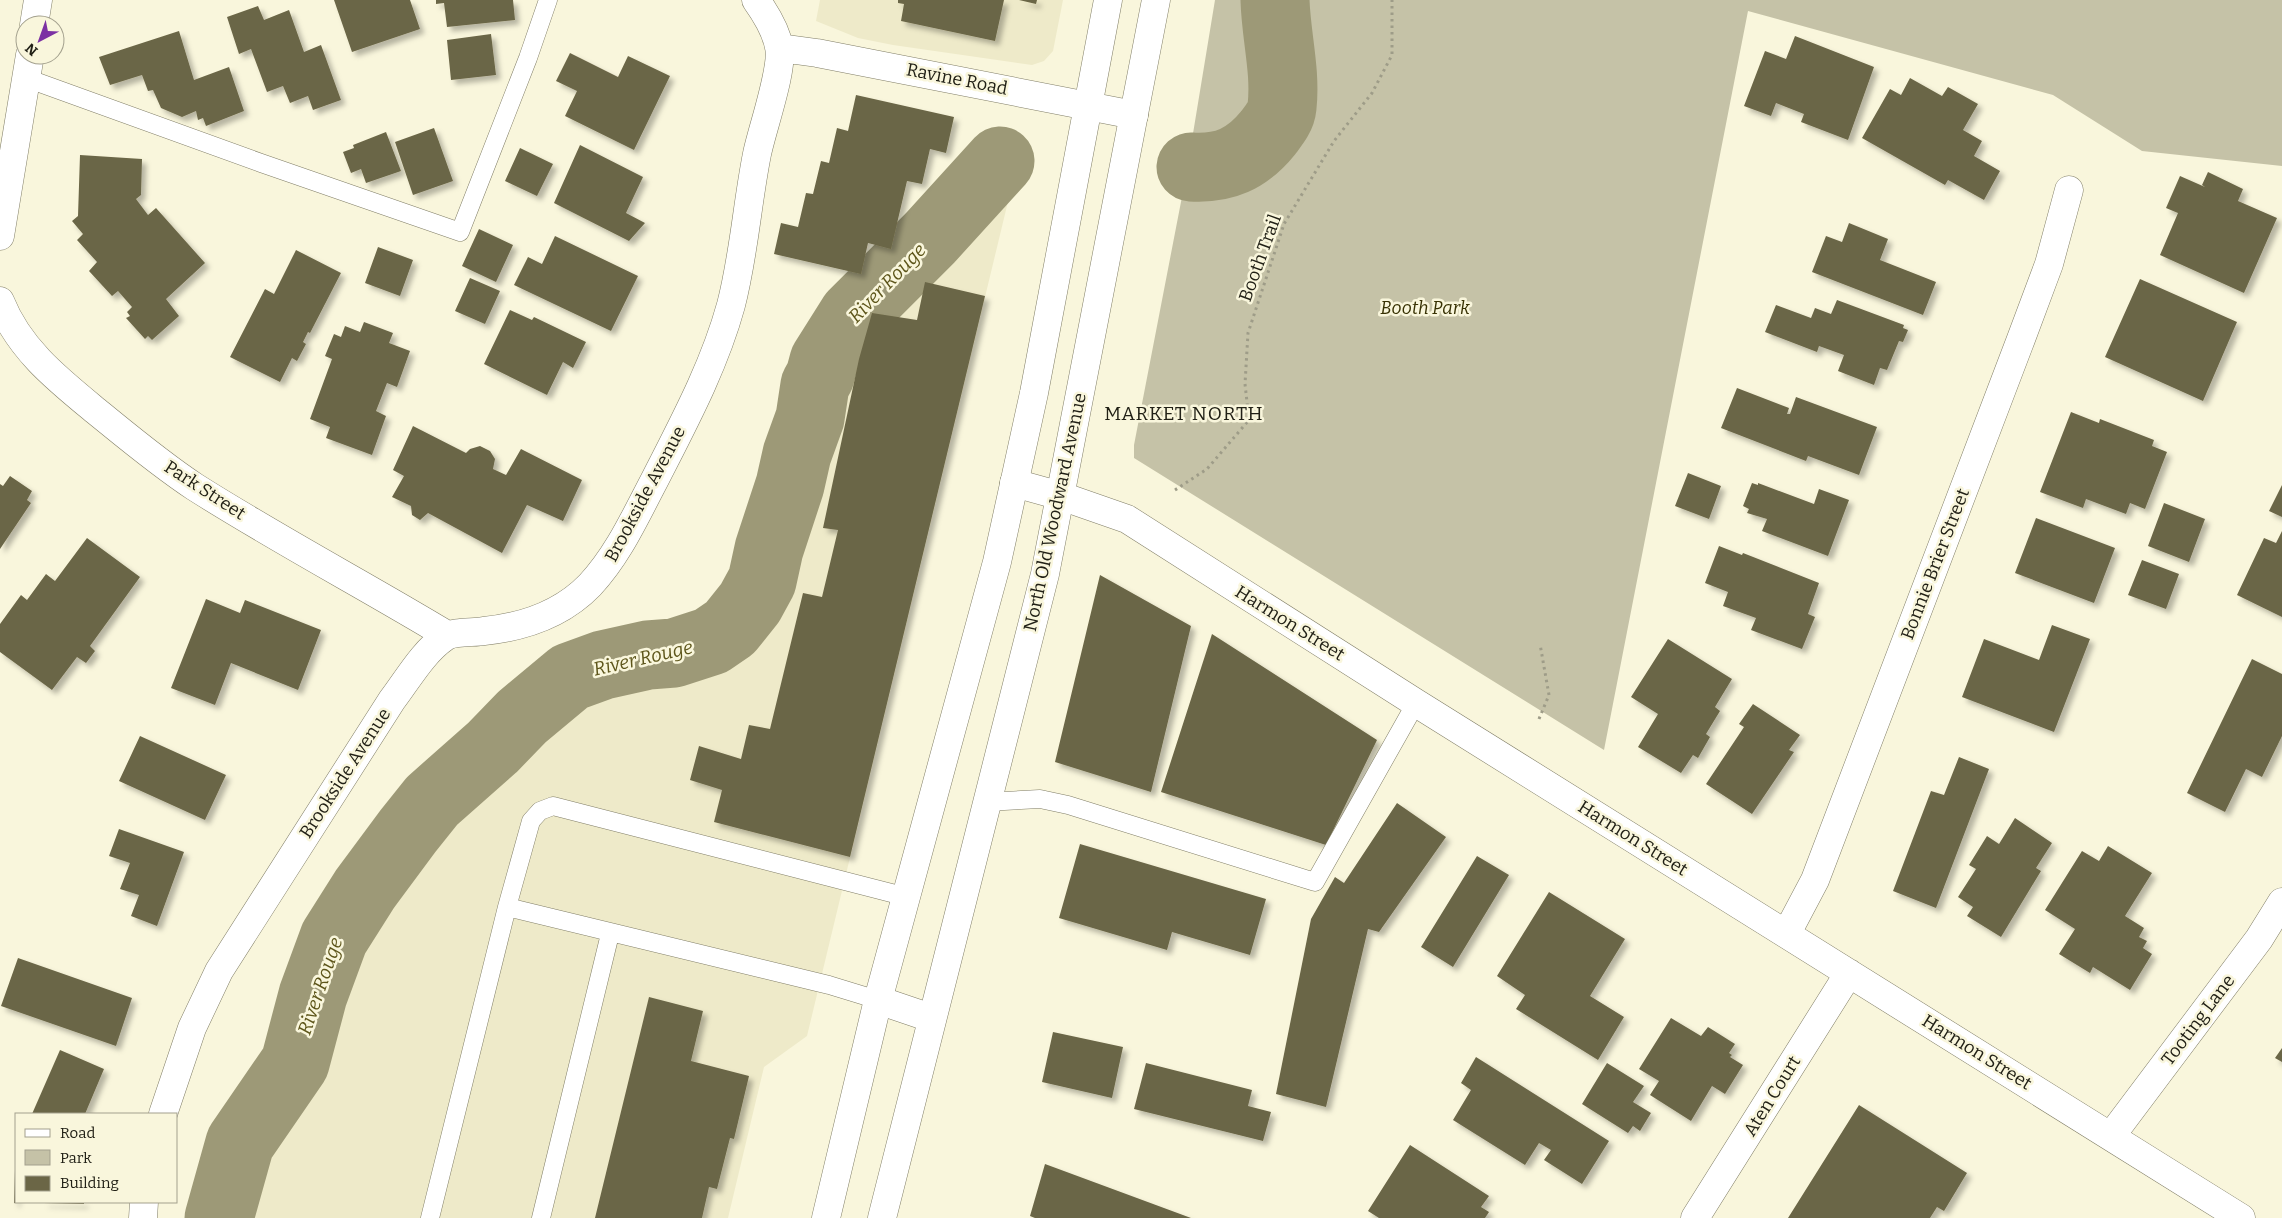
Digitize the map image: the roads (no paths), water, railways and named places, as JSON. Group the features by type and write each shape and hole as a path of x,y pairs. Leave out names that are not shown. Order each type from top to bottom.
{"street":[{"path":"36,15 38,0"},
{"path":"756,0 766,15 780,48"},
{"path":"826,1218 878,1000 997,562 1034,393 1108,0"},
{"name":"North Old Woodward Avenue","path":"882,1218 931,1018 1045,574 1156,0"},
{"name":"Ravine Road","path":"780,48 817,53 1134,115"},
{"name":"Brookside Avenue","path":"163,1113 192,1028 219,971 392,700 421,661 447,635 489,631 521,624 545,617 560,609 589,586 624,540 698,395 724,328 737,272 757,154 776,79 780,48"},
{"path":"0,236 28,66"},
{"name":"Bonnie Brier Street","path":"1786,933 1815,880 2018,349 2049,264 2070,190"},
{"name":"Park Street","path":"0,301 10,325 33,356 57,379 138,445 194,486 447,635"},
{"name":"Harmon Street","path":"1014,483 1061,496 1127,519 1416,703 2241,1218"},
{"name":"Tooting Lane","path":"2111,1136 2259,939 2282,902"},
{"name":"Aten Court","path":"1694,1218 1849,973"},
{"path":"878,1000 931,1018"},
{"path":"142,1218 144,1203"}],"lane":[{"path":"28,66 261,163 460,232 528,58 548,0"},
{"path":"986,802 1040,799 1068,805 1315,882 1416,703"},
{"path":"430,1218 507,907 531,821 540,811 552,806 907,897"},
{"path":"507,907 610,934 829,985 878,1000"},
{"path":"541,1218 610,934"}],"waterway":[{"name":"River Rouge","path":"1191,167 1224,164 1243,156 1260,142 1279,118 1282,107 1283,80 1275,0"},
{"name":"River Rouge","path":"219,1218 240,1143 295,1063 313,995 334,938 365,889 432,801 493,747 522,717 570,677 603,665 648,655 674,653 711,641 730,628 750,603 762,581 769,549 790,485 797,454 810,418 815,385 820,376 824,361 853,315 930,238 1000,161"}],"district":[{"name":"MARKET NORTH","path":"1184,413"}],"park label":[{"name":"Booth Park","path":"1425,308"}]}
